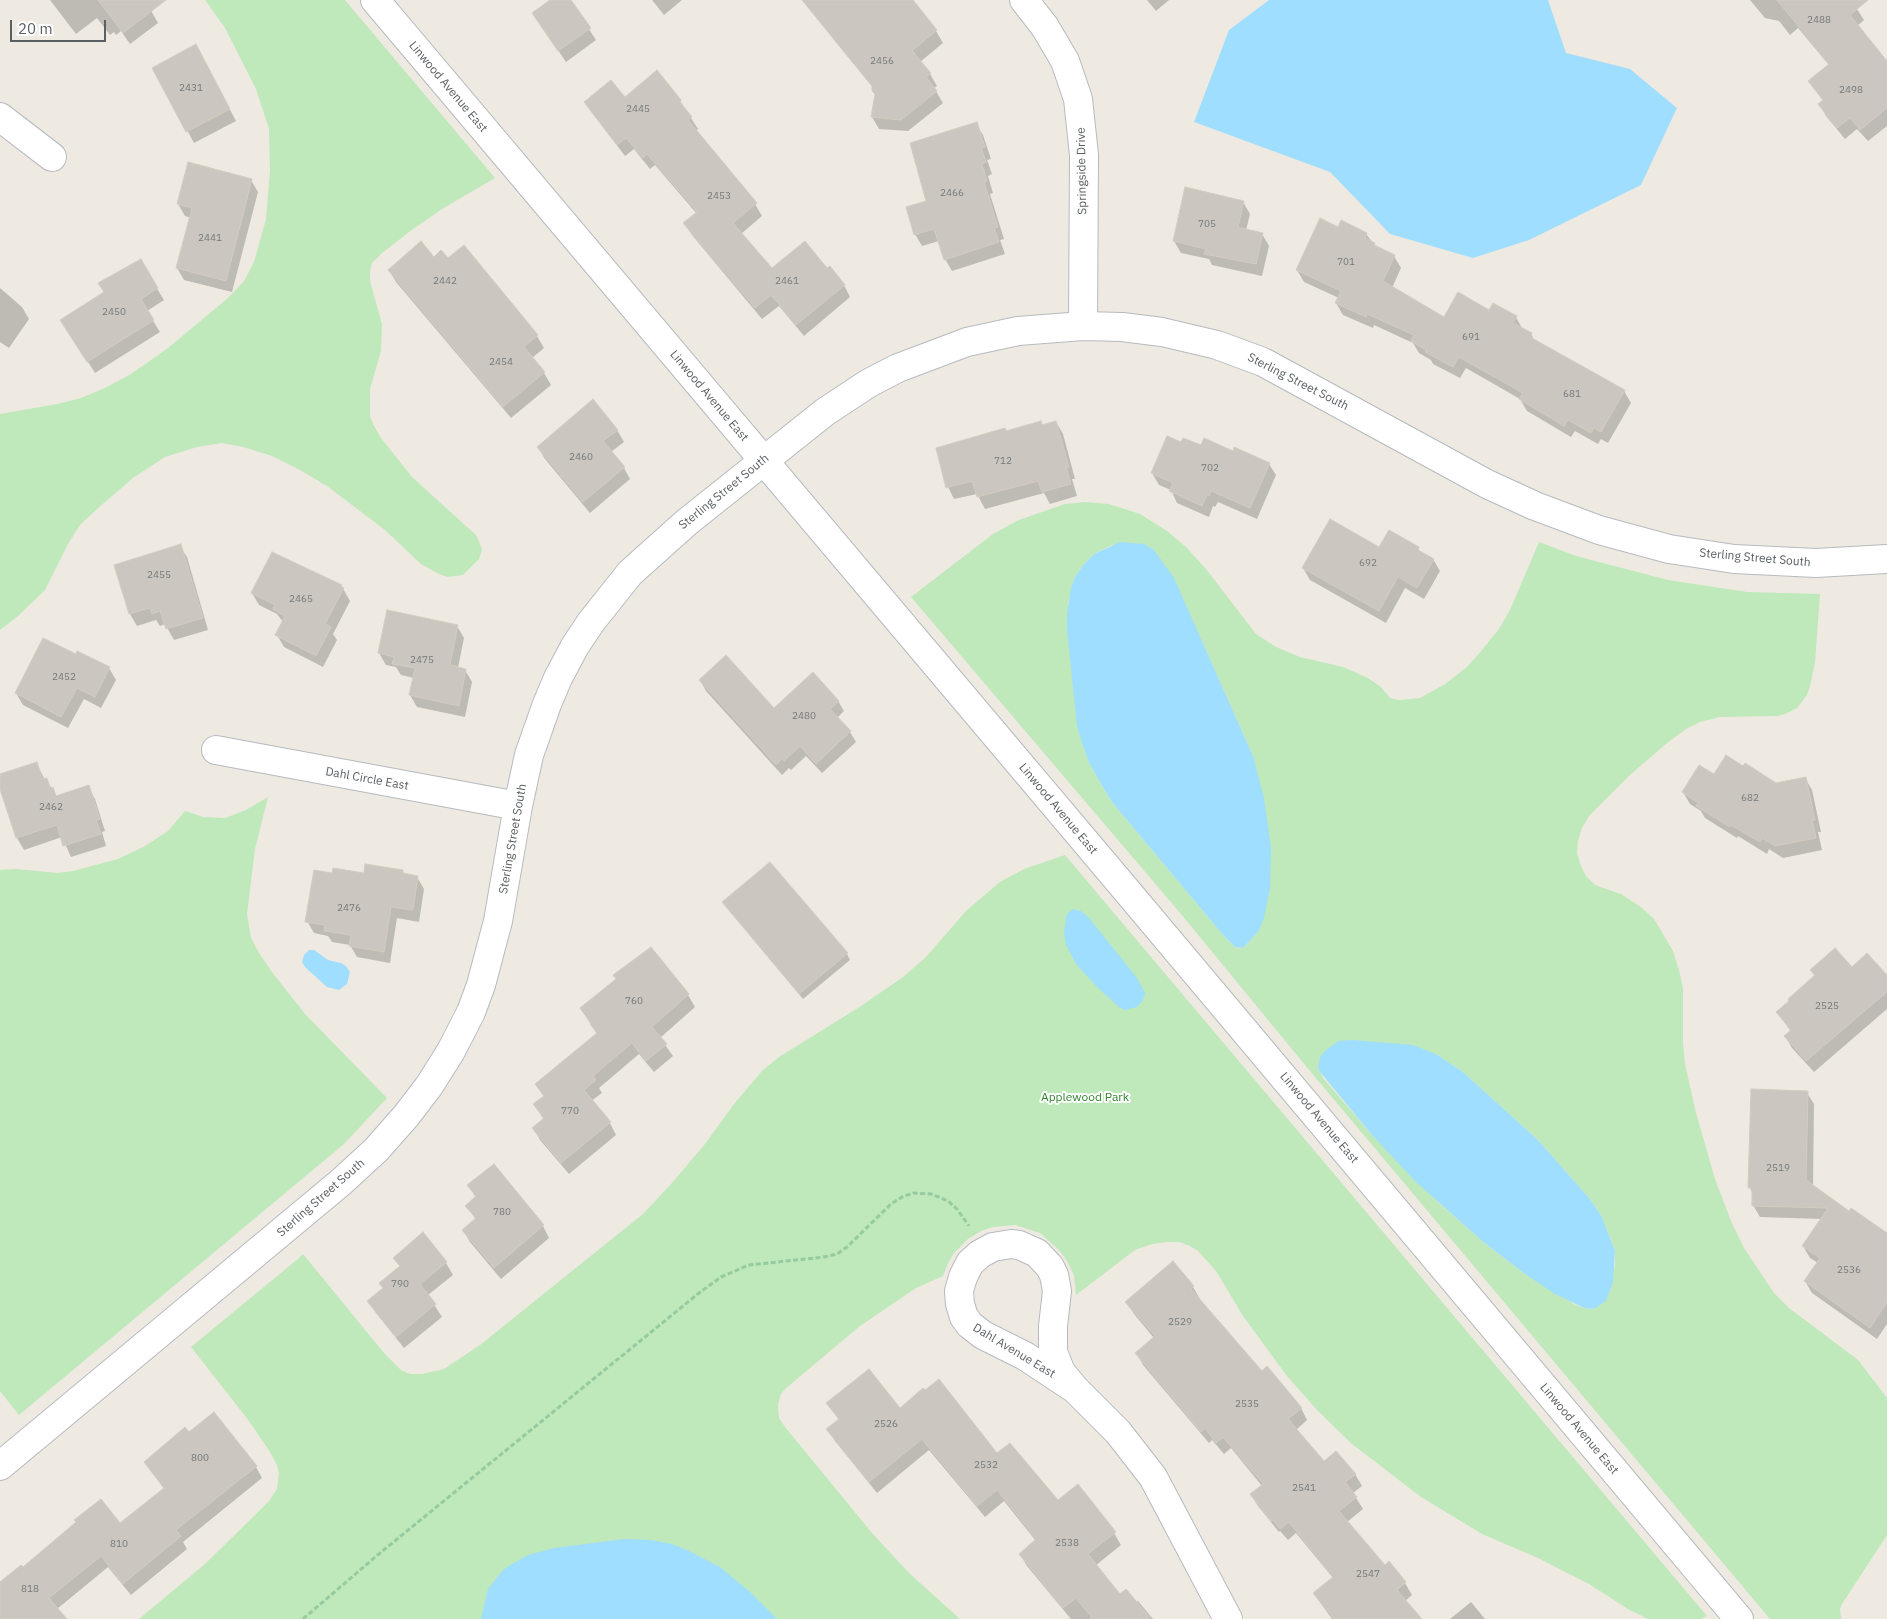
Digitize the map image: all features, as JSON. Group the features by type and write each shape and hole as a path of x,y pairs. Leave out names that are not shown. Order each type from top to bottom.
{"street":[{"name":"Linwood Avenue East","path":"375,0 1739,1619"},
{"name":"Springside Drive","path":"1024,0 1045,27 1065,61 1078,99 1084,155 1084,326"},
{"path":"0,117 52,157"},
{"name":"Sterling Street South","path":"0,1466 340,1183 376,1150 417,1102 451,1051 471,1012 481,985 498,921 529,755 547,704 575,646 591,622 624,581 650,554 763,460 836,404 874,380 914,361 986,337 1024,331 1084,326 1122,327 1162,332 1217,345 1250,357 1294,378 1487,484 1554,514 1624,538 1691,553 1734,559 1816,563 1887,559"},
{"name":"Dahl Circle East","path":"216,750 518,806"},
{"name":"Dahl Avenue East","path":"1075,1389 1025,1356 983,1335 964,1317 959,1291 962,1277 970,1263 984,1251 1002,1245 1019,1245 1037,1253 1050,1267 1054,1275 1057,1291 1053,1326 1053,1352 1061,1372 1075,1389 1118,1432 1153,1478 1228,1619"}],"path":[{"path":"304,1619 380,1553 699,1293 731,1271 749,1265 824,1258 837,1254 847,1247 891,1204 913,1193 931,1194 948,1201 957,1209 984,1251"}],"green space":[{"path":"205,0 345,0 495,178 442,209 409,232 372,263 370,271 370,281 382,324 381,351 370,389 370,416 373,424 381,438 412,477 477,536 482,550 479,559 463,575 448,577 439,574 421,564 385,530 327,486 300,470 272,456 243,447 222,443 197,447 165,457 133,478 97,509 80,525 68,544 45,590 0,630 0,414 81,398 131,374 168,348 228,298 244,281 254,262 266,219 270,171 269,129 256,89 225,28"},
{"path":"1084,502 1109,504 1140,514 1167,531 1186,547 1206,569 1256,634 1276,647 1300,657 1343,667 1368,678 1381,687 1390,698 1399,700 1420,698 1445,684 1467,667 1499,629 1510,610 1539,542 1576,556 1668,580 1747,592 1820,594 1815,663 1807,695 1797,708 1777,716 1720,717 1700,722 1686,729 1630,775 1589,816 1582,828 1577,853 1586,876 1595,885 1621,894 1641,907 1654,919 1673,951 1683,988 1685,1064 1696,1113 1715,1179 1731,1221 1744,1248 1774,1293 1789,1308 1858,1360 1887,1398 1887,1535 1842,1604 1840,1609 1841,1619 1770,1619 1305,1065 1181,914 911,597 993,534 1019,520 1065,504","holes":["1112,545 1200,637 1253,756 1258,932 1243,948 1235,947 1223,935 1111,801 1089,763 1083,746 1068,603 1075,577 1084,564 1094,554","1436,1054 1463,1072 1538,1140 1590,1199 1602,1217 1615,1251 1615,1266 1594,1309 1583,1308 1574,1304 1525,1274 1482,1241 1438,1202 1372,1135 1323,1078 1318,1067 1320,1057"]},
{"path":"268,797 255,849 247,914 251,938 272,972 305,1014 387,1098 344,1144 19,1415 0,1391 0,870 16,869 58,873 118,859 145,846 168,831 185,811 203,817 225,818 246,810"},
{"name":"Applewood Park","path":"1065,855 1707,1616 1701,1619 1648,1619 1628,1609 1589,1584 1538,1558 1482,1534 1421,1497 1352,1444 1317,1410 1287,1376 1243,1316 1216,1271 1198,1251 1190,1246 1179,1242 1167,1242 1152,1244 1135,1250 1076,1295 1074,1275 1066,1259 1058,1249 1040,1233 1015,1225 993,1227 981,1231 968,1239 954,1253 943,1276 916,1288 860,1326 785,1389 781,1394 778,1405 779,1418 785,1427 872,1533 909,1573 960,1619 139,1619 205,1564 269,1501 277,1489 279,1473 270,1452 249,1421 191,1347 303,1254 384,1353 401,1370 410,1374 422,1374 444,1369 480,1345 643,1214 705,1144 734,1104 762,1071 779,1057 861,1006 903,977 926,957 966,911 1000,882 1024,869"}],"water":[{"path":"1269,0 1548,0 1566,53 1630,69 1677,108 1641,185 1529,240 1473,258 1390,234 1330,172 1194,122 1229,30"},
{"path":"1120,542 1144,544 1154,550 1174,578 1253,756 1264,798 1271,847 1270,888 1264,918 1258,932 1243,948 1235,947 1223,935 1111,801 1089,763 1083,746 1077,726 1067,630 1067,613 1071,588 1075,577 1094,554"},
{"path":"1073,909 1081,911 1090,919 1137,978 1145,993 1143,1000 1137,1007 1125,1010 1119,1007 1076,964 1066,945 1064,932 1067,914"},
{"path":"309,950 314,950 328,960 346,966 350,972 347,984 339,990 327,987 302,962 304,955"},
{"path":"1352,1040 1413,1045 1436,1054 1463,1072 1538,1140 1590,1199 1602,1217 1615,1251 1613,1282 1606,1301 1594,1309 1584,1308 1555,1294 1482,1241 1416,1182 1372,1135 1320,1072 1318,1067 1320,1057 1326,1050 1339,1041"},
{"path":"625,1539 651,1540 672,1544 720,1567 750,1592 777,1619 481,1619 488,1589 503,1570 528,1555 554,1548"}],"building":[{"path":"98,0 166,0 123,33"},
{"path":"550,0 571,0 591,28 558,51 532,13"},
{"path":"802,0 913,0 937,30 912,51 931,73 926,77 937,91 901,120 871,117 875,94 872,91 872,86"},
{"path":"1777,0 1868,0 1850,15 1887,61 1887,108 1860,130 1850,118 1837,128 1818,104 1823,100 1808,81 1829,64"},
{"path":"196,44 230,109 186,132 152,68"},
{"path":"657,70 692,117 688,120 757,203 733,223 772,268 805,241 827,268 830,266 845,285 796,325 771,295 755,308 683,223 697,212 647,154 643,158 626,138 617,145 584,102 611,80 625,97"},
{"path":"977,122 985,147 981,148 986,162 982,164 987,181 984,182 998,227 994,228 999,242 944,260 934,229 914,235 906,207 926,201 910,143"},
{"path":"188,162 252,179 226,281 176,268 192,208 177,204"},
{"path":"1185,187 1244,201 1238,227 1263,233 1256,264 1204,254 1206,249 1173,241"},
{"path":"1320,218 1338,227 1341,220 1367,233 1365,238 1375,243 1374,245 1395,255 1383,281 1444,317 1458,292 1489,310 1493,303 1517,316 1513,323 1532,333 1530,337 1625,390 1601,432 1594,428 1591,433 1568,420 1564,426 1519,399 1523,393 1459,357 1453,367 1425,352 1426,350 1411,341 1414,335 1367,314 1366,317 1335,303 1341,291 1296,270"},
{"path":"421,241 434,257 441,250 448,258 464,245 538,335 524,347 545,372 503,407 388,270"},
{"path":"141,259 158,288 141,299 154,320 87,362 60,320 104,292 98,283"},
{"path":"593,399 618,430 603,441 625,467 583,502 537,447"},
{"path":"1041,421 1042,425 1056,421 1069,467 1066,467 1071,484 1042,492 1038,481 977,497 972,481 946,488 936,448 1005,428 1006,431"},
{"path":"1167,436 1181,442 1183,438 1201,445 1204,438 1233,451 1234,447 1270,463 1250,508 1211,491 1202,506 1169,491 1173,483 1151,473"},
{"path":"1330,519 1379,547 1389,530 1419,547 1418,550 1434,559 1417,588 1398,577 1379,611 1302,568"},
{"path":"181,544 203,618 166,629 160,611 152,614 150,608 129,614 114,565"},
{"path":"272,552 342,585 341,587 344,588 325,624 331,627 316,656 275,635 285,616 273,609 275,605 251,593"},
{"path":"387,610 458,625 450,665 466,669 459,706 409,695 415,668 392,664 394,657 378,653"},
{"path":"43,638 76,654 77,651 110,667 95,697 77,688 61,717 15,693"},
{"path":"726,655 774,708 813,672 839,701 830,709 851,731 816,764 800,746 784,761 783,758 776,765 699,680"},
{"path":"1726,755 1743,766 1745,763 1776,783 1806,777 1815,820 1812,820 1816,838 1775,846 1762,838 1760,842 1731,825 1730,827 1696,806 1698,803 1682,792 1699,765 1714,774"},
{"path":"37,762 42,779 47,778 50,788 53,787 56,796 89,785 100,819 96,820 101,834 63,846 57,825 16,838 0,789 0,774"},
{"path":"770,862 848,953 799,994 722,902"},
{"path":"365,864 403,870 403,873 418,876 413,910 391,907 384,952 349,946 351,935 324,931 325,925 305,922 314,870 332,873 333,868 364,873"},
{"path":"651,947 689,994 652,1027 667,1044 646,1061 632,1043 593,1076 596,1080 584,1090 611,1122 561,1163 532,1128 544,1118 533,1104 544,1096 535,1084 597,1033 580,1008 616,979 613,975"},
{"path":"1835,948 1852,967 1867,953 1887,975 1887,992 1806,1061 1784,1036 1791,1030 1776,1012 1815,975 1810,970"},
{"path":"1751,1089 1808,1091 1806,1180 1849,1211 1851,1208 1887,1233 1887,1302 1870,1328 1804,1281 1820,1258 1802,1246 1828,1208 1752,1206 1752,1188 1748,1188"},
{"path":"494,1164 544,1225 494,1268 462,1230 476,1218 465,1206 476,1196 467,1185"},
{"path":"423,1232 447,1262 420,1284 436,1304 396,1337 367,1301 383,1288 379,1283 400,1266 393,1258"},
{"path":"1173,1261 1194,1286 1191,1289 1262,1371 1267,1366 1302,1408 1288,1419 1324,1461 1336,1451 1356,1474 1345,1482 1357,1497 1339,1511 1385,1565 1389,1561 1406,1582 1397,1590 1422,1619 1334,1619 1313,1593 1333,1577 1289,1522 1280,1529 1273,1520 1271,1521 1250,1494 1263,1484 1223,1437 1216,1443 1205,1428 1201,1432 1135,1353 1155,1336 1125,1302"},
{"path":"869,1369 900,1408 923,1388 925,1390 939,1379 997,1453 1010,1443 1058,1500 1078,1484 1116,1532 1088,1554 1120,1594 1126,1589 1151,1619 1090,1619 1092,1618 1076,1598 1063,1608 1019,1554 1036,1539 997,1490 977,1506 922,1439 869,1482 826,1429 839,1419 826,1403"},
{"path":"214,1412 257,1466 176,1530 181,1536 123,1584 101,1556 49,1598 67,1619 0,1619 0,1582 21,1565 23,1567 76,1522 74,1520 101,1499 120,1523 164,1488 144,1462 185,1427 189,1432"}]}
